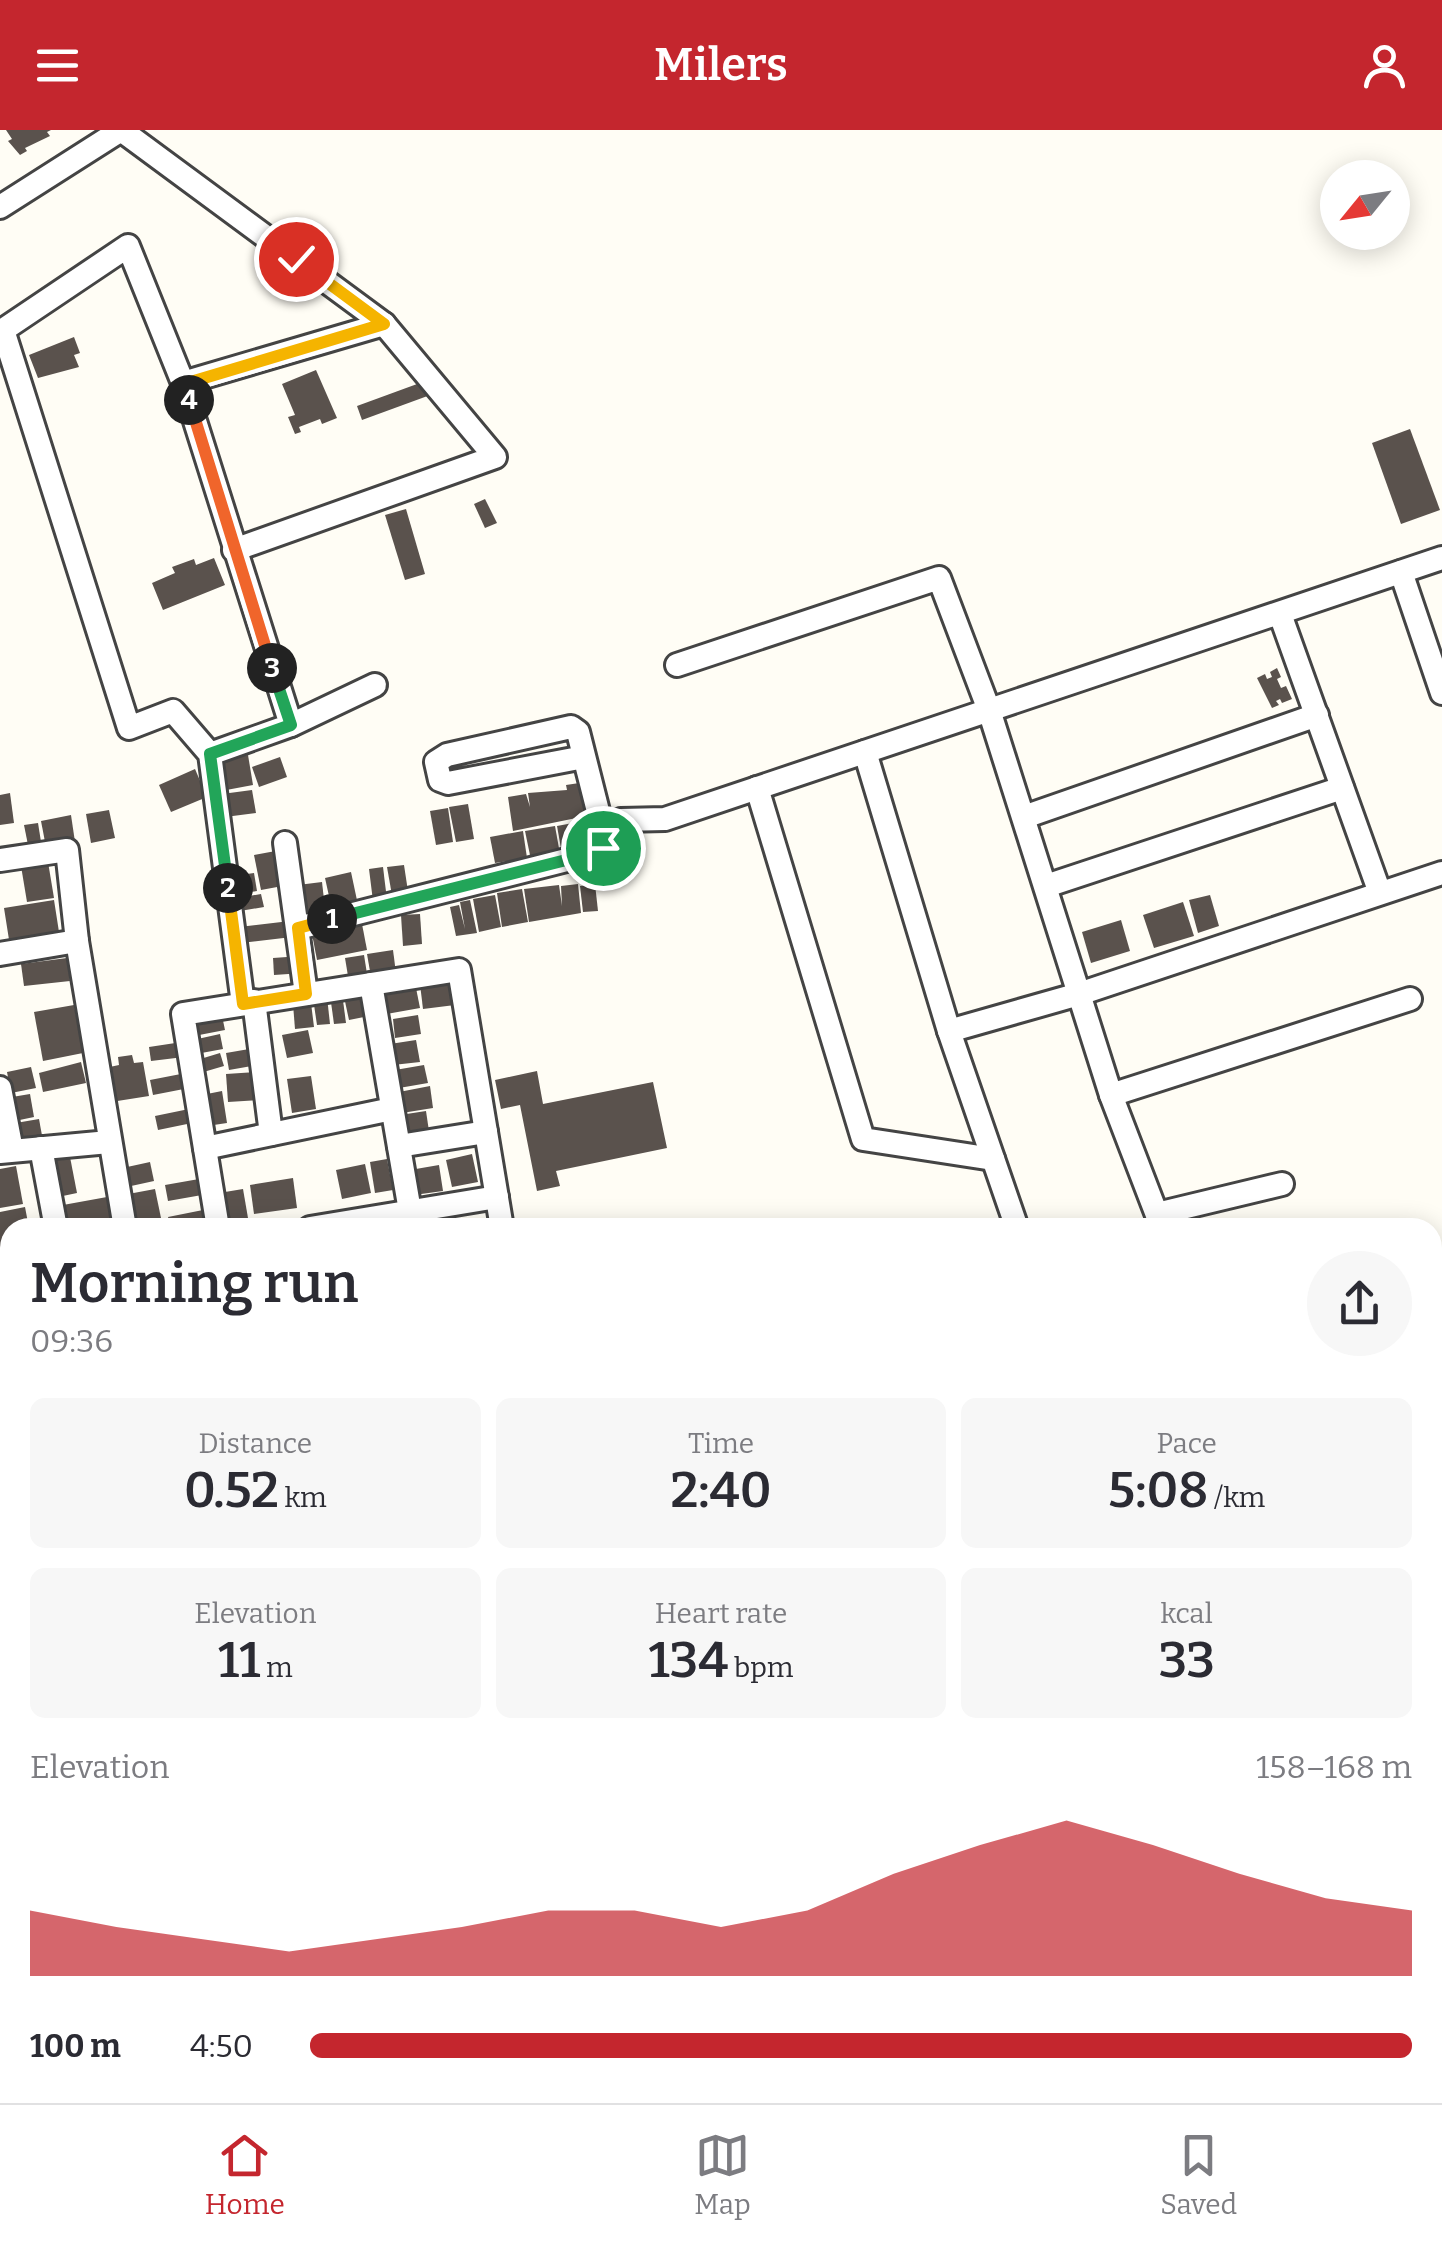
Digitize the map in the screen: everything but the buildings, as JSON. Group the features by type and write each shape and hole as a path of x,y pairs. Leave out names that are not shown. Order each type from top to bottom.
{"street":[{"path":"0,208 121,130 384,324 494,457 234,550"},
{"path":"271,1134 210,754 173,711 128,728 2,330 128,246 184,384 291,725"},
{"path":"184,384 384,324"},
{"path":"622,820 665,819 1442,558"},
{"path":"1401,572 1442,693"},
{"path":"677,666 939,578 989,710 1111,1095 1159,1218"},
{"path":"1280,614 1380,893"},
{"path":"210,754 291,725 375,685"},
{"path":"1024,817 1317,715"},
{"path":"298,928 598,852 605,839 578,732 564,726 446,754 436,762 436,773 448,783 584,757"},
{"path":"864,752 949,1031 1014,1218"},
{"path":"758,788 864,1139 993,1159"},
{"path":"1046,886 1342,788"},
{"path":"285,844 306,994"},
{"path":"0,860 67,850 77,941 123,1218"},
{"path":"949,1031 1079,994 1442,873"},
{"path":"0,954 77,941"},
{"path":"216,1218 183,1014 460,970 500,1218"},
{"path":"371,984 398,1146 400,1217 497,1197"},
{"path":"1111,1095 1410,999"},
{"path":"0,1088 6,1151 109,1142"},
{"path":"205,1148 392,1110"},
{"path":"398,1146 486,1132"},
{"path":"41,1148 54,1218"},
{"path":"1167,1218 1282,1184"}],"route":[{"path":"296,259 384,324 184,384 291,725 210,754 243,1004 306,994 298,928 603,848"}]}
